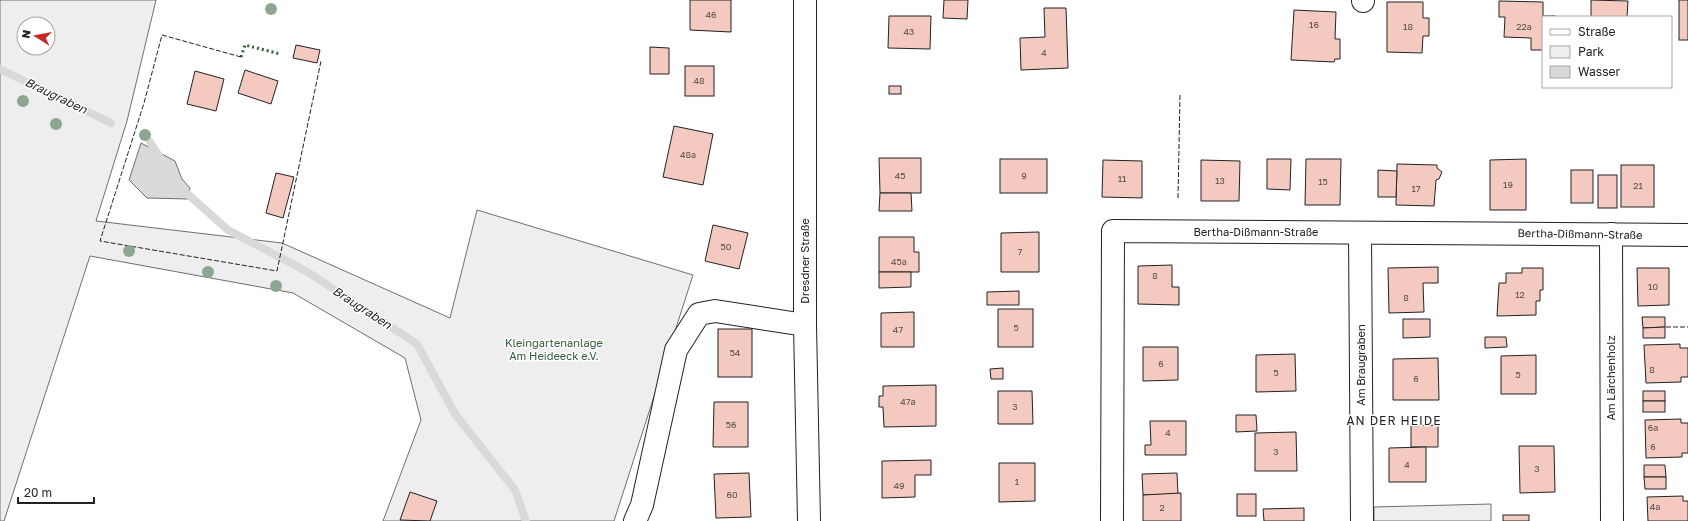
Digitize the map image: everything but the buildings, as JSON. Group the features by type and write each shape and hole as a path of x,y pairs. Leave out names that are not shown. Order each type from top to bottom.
{"street":[{"name":"Dresdner Straße","path":"806,0 805,325 809,521"},
{"name":"Bertha-Dißmann-Straße","path":"1112,521 1113,232 1688,235"},
{"name":"Am Braugraben","path":"1360,233 1362,521"},
{"name":"Am Lärchenholz","path":"1611,234 1612,521"},
{"path":"635,521 642,505 676,350 699,314 715,311 805,325"}],"green space":[{"name":"Kleingartenanlage Am Heideeck e.V.","path":"0,0 156,0 127,121 96,221 282,243 450,318 477,210 693,275 614,521 383,521 421,420 405,358 293,293 90,256 4,521 0,521"},
{"path":"1491,504 1491,521 1374,521 1374,507"}],"water":[{"path":"141,143 175,161 182,179 190,188 188,199 147,198 129,180"}],"waterway":[{"name":"Braugraben","path":"0,69 111,123"},
{"name":"Braugraben","path":"150,142 162,161"},
{"name":"Braugraben","path":"181,188 228,230 306,271 417,344 455,414 515,490 526,521"}],"hedge":[{"path":"241,57 245,45 280,54"}],"fence":[{"path":"241,57 162,35 144,103 100,241 277,271 321,61"},
{"path":"1178,198 1180,95"},
{"path":"1666,327 1688,327"}],"district":[{"name":"AN DER HEIDE","path":"1394,421"}]}
